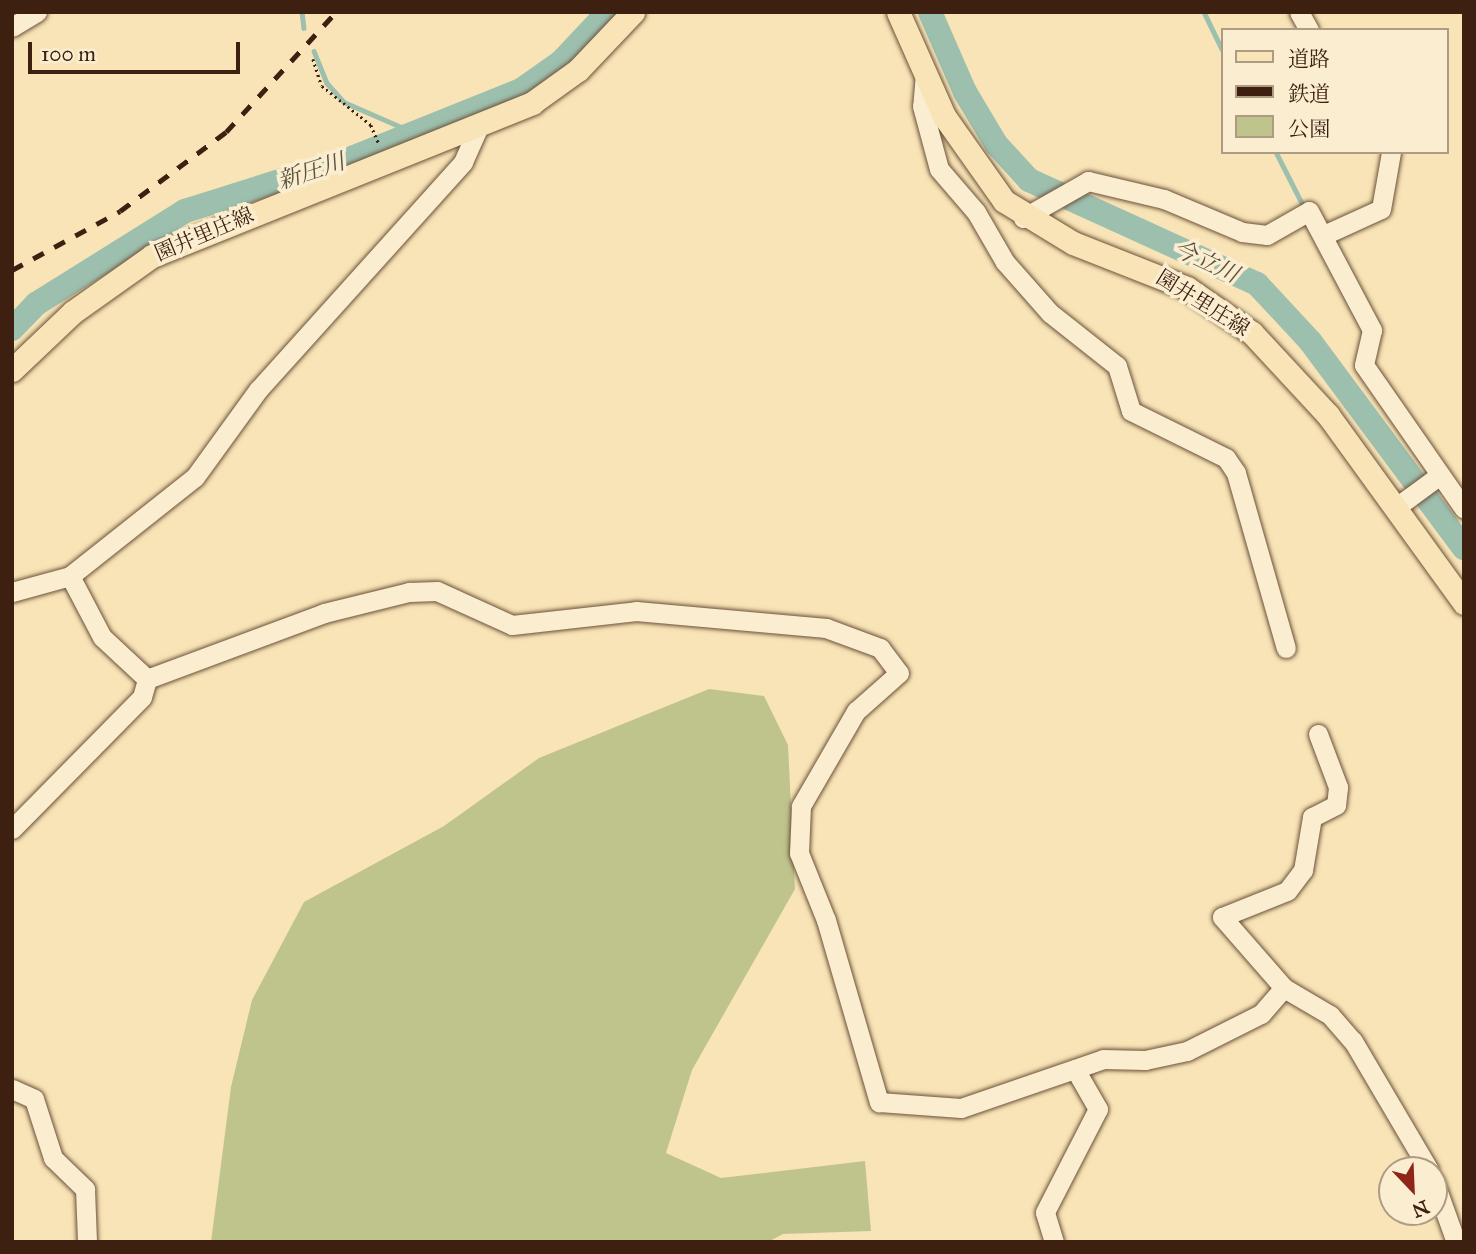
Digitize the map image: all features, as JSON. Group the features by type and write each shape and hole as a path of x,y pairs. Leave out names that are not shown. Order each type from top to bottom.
{"main road":[{"name":"園井里庄線","path":"12,370 91,297 152,256 478,128 532,103 578,70 633,12"},
{"name":"園井里庄線","path":"898,12 960,145 1033,213 1187,288 1252,333 1290,368 1401,504 1464,603"}],"street":[{"path":"12,27 37,12"},
{"path":"1299,12 1307,28"},
{"path":"925,74 922,106 939,169 976,212 1005,262 1050,313 1116,366 1131,411 1226,458 1236,473 1286,648"},
{"path":"12,592 70,576 195,477 258,390 463,162 478,128"},
{"path":"1326,234 1381,209 1391,154"},
{"path":"1033,213 1073,187 1109,181 1242,232 1267,235 1309,211 1326,234 1372,330 1364,365 1437,478 1464,509"},
{"path":"1401,504 1437,478"},
{"path":"70,576 102,637 147,679"},
{"path":"147,679 324,613 409,592 438,592 513,625 636,611 826,628 858,637 880,648 899,673 856,711 825,759 801,806 799,853 826,920 879,1102 961,1108 1075,1069 1124,1056 1145,1060 1207,1043 1261,1014 1284,988"},
{"path":"12,829 142,697 147,679"},
{"path":"1318,734 1338,788 1336,805 1312,817 1303,870 1287,891 1222,916 1284,988 1330,1015 1353,1041 1421,1156"},
{"path":"1054,1242 1045,1212 1098,1109 1075,1069"},
{"path":"12,1089 34,1099 47,1148 85,1189 87,1242"},
{"path":"1448,1220 1456,1242"}],"path":[{"path":"313,59 322,86 371,125 377,141"}],"green space":[{"path":"709,689 764,696 788,745 795,889 692,1070 666,1153 721,1178 865,1161 871,1231 783,1234 768,1242 211,1242 231,1087 252,1000 304,902 444,826 539,758"}],"waterway":[{"path":"302,12 304,28"},
{"name":"新圧川","path":"12,329 36,304 185,211 352,158 521,90 561,62 608,12"},
{"name":"今立川","path":"930,12 965,92 996,144 1029,180 1257,284 1310,341 1464,548"},
{"path":"1204,12 1220,45"},
{"path":"314,51 327,83 344,102 417,134"},
{"path":"1277,154 1304,207"}],"railway":[{"path":"12,270 120,211 226,132 336,12"}]}
